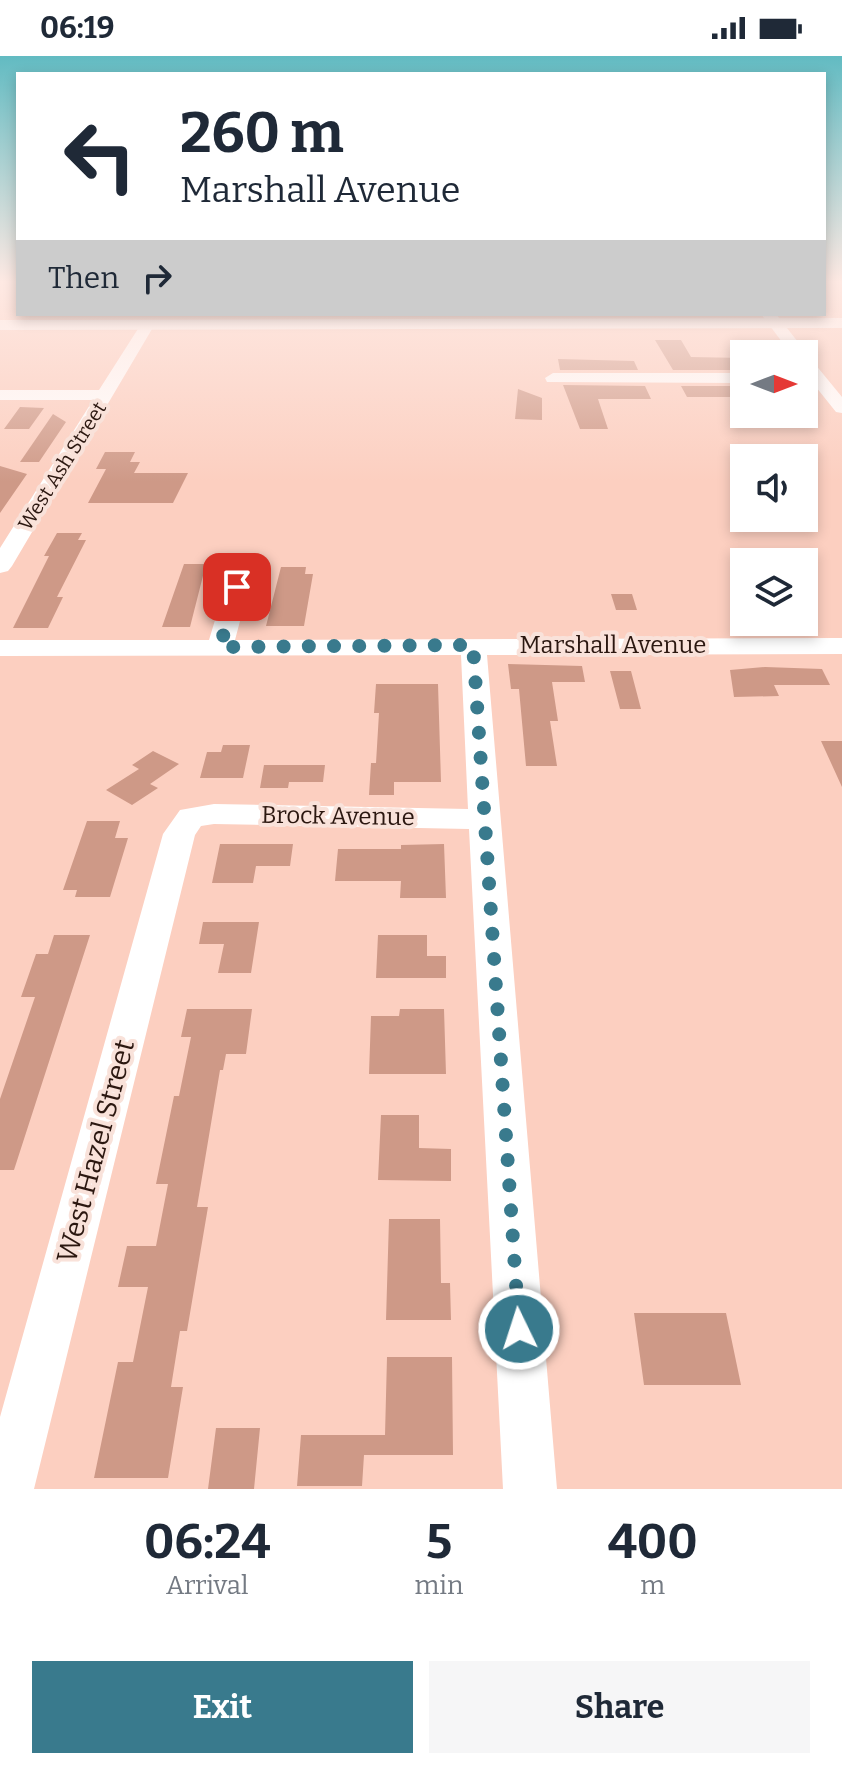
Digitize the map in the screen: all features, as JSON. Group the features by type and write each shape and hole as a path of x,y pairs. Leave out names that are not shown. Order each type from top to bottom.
{"street":[{"name":"West Ash Street","path":"0,566 134,348"},
{"path":"818,372 842,374"},
{"path":"553,378 730,378"},
{"path":"818,381 842,408"},
{"path":"0,395 107,395"},
{"path":"220,647 237,587"},
{"path":"473,645 530,1489"},
{"name":"Marshall Avenue","path":"0,648 842,646"},
{"name":"Brock Avenue","path":"191,817 214,814 484,819"},
{"name":"West Hazel Street","path":"7,1489 179,834 191,817"}],"building":[{"path":"660,348 686,348 691,357 730,358 730,370 673,370"},
{"path":"558,359 634,361 638,370 560,370"},
{"path":"563,385 645,386 651,399 598,399 608,429 580,429"},
{"path":"681,386 730,386 730,397 687,397"},
{"path":"518,389 542,398 542,420 515,419"},
{"path":"20,407 44,408 29,429 4,429"},
{"path":"53,414 66,422 39,462 20,462"},
{"path":"105,452 135,452 130,462 140,462 134,473 188,473 173,503 88,503 106,469 96,469"},
{"path":"0,466 27,474 0,513"},
{"path":"57,533 82,533 78,540 86,540 57,597 63,597 48,628 13,628 49,556 44,556"},
{"path":"184,564 206,564 190,627 162,627"},
{"path":"281,567 306,567 305,574 313,574 304,626 266,626"},
{"path":"611,594 632,594 637,610 616,610"},
{"path":"508,664 582,666 585,682 552,682 558,721 550,721 557,766 526,766 519,689 511,689"},
{"path":"765,667 822,669 830,685 774,685 779,696 734,697 730,670"},
{"path":"610,671 631,671 641,709 620,709"},
{"path":"376,684 438,684 441,782 394,782 394,795 369,795 371,763 376,763 379,713 374,713"},
{"path":"821,741 842,741 842,787"},
{"path":"223,745 250,745 243,778 200,778 207,752 221,752"},
{"path":"153,751 179,764 150,784 158,788 132,805 106,790 139,769 132,765"},
{"path":"264,765 325,765 323,782 289,782 288,788 260,788"},
{"path":"87,821 120,821 115,838 128,838 110,897 75,897 77,890 63,890"},
{"path":"220,844 293,844 290,866 256,866 253,883 212,883"},
{"path":"444,844 446,898 400,898 401,881 335,881 338,849 401,849 401,845"},
{"path":"203,922 259,922 251,973 218,973 224,944 199,944"},
{"path":"54,935 90,935 14,1170 0,1170 0,1099 35,997 21,997 36,954 48,954"},
{"path":"378,935 427,935 427,956 446,956 446,978 376,978"},
{"path":"187,1009 252,1009 246,1054 226,1054 223,1070 220,1070 197,1207 208,1207 187,1331 180,1331 171,1387 183,1387 168,1478 94,1478 118,1362 133,1362 148,1287 118,1287 127,1246 156,1246 168,1184 156,1184 174,1096 179,1096 191,1037 181,1037"},
{"path":"400,1009 444,1009 446,1074 369,1074 371,1016 399,1016"},
{"path":"381,1115 419,1115 419,1148 451,1149 451,1181 378,1180"},
{"path":"389,1219 440,1219 441,1283 450,1283 451,1320 386,1320"},
{"path":"634,1313 726,1313 741,1385 644,1385"},
{"path":"387,1357 452,1357 453,1455 364,1455 362,1486 297,1486 301,1435 385,1435"},
{"path":"216,1428 260,1428 254,1489 208,1489"}],"route":[{"path":"237,587 220,647 473,645 519,1329"}]}
